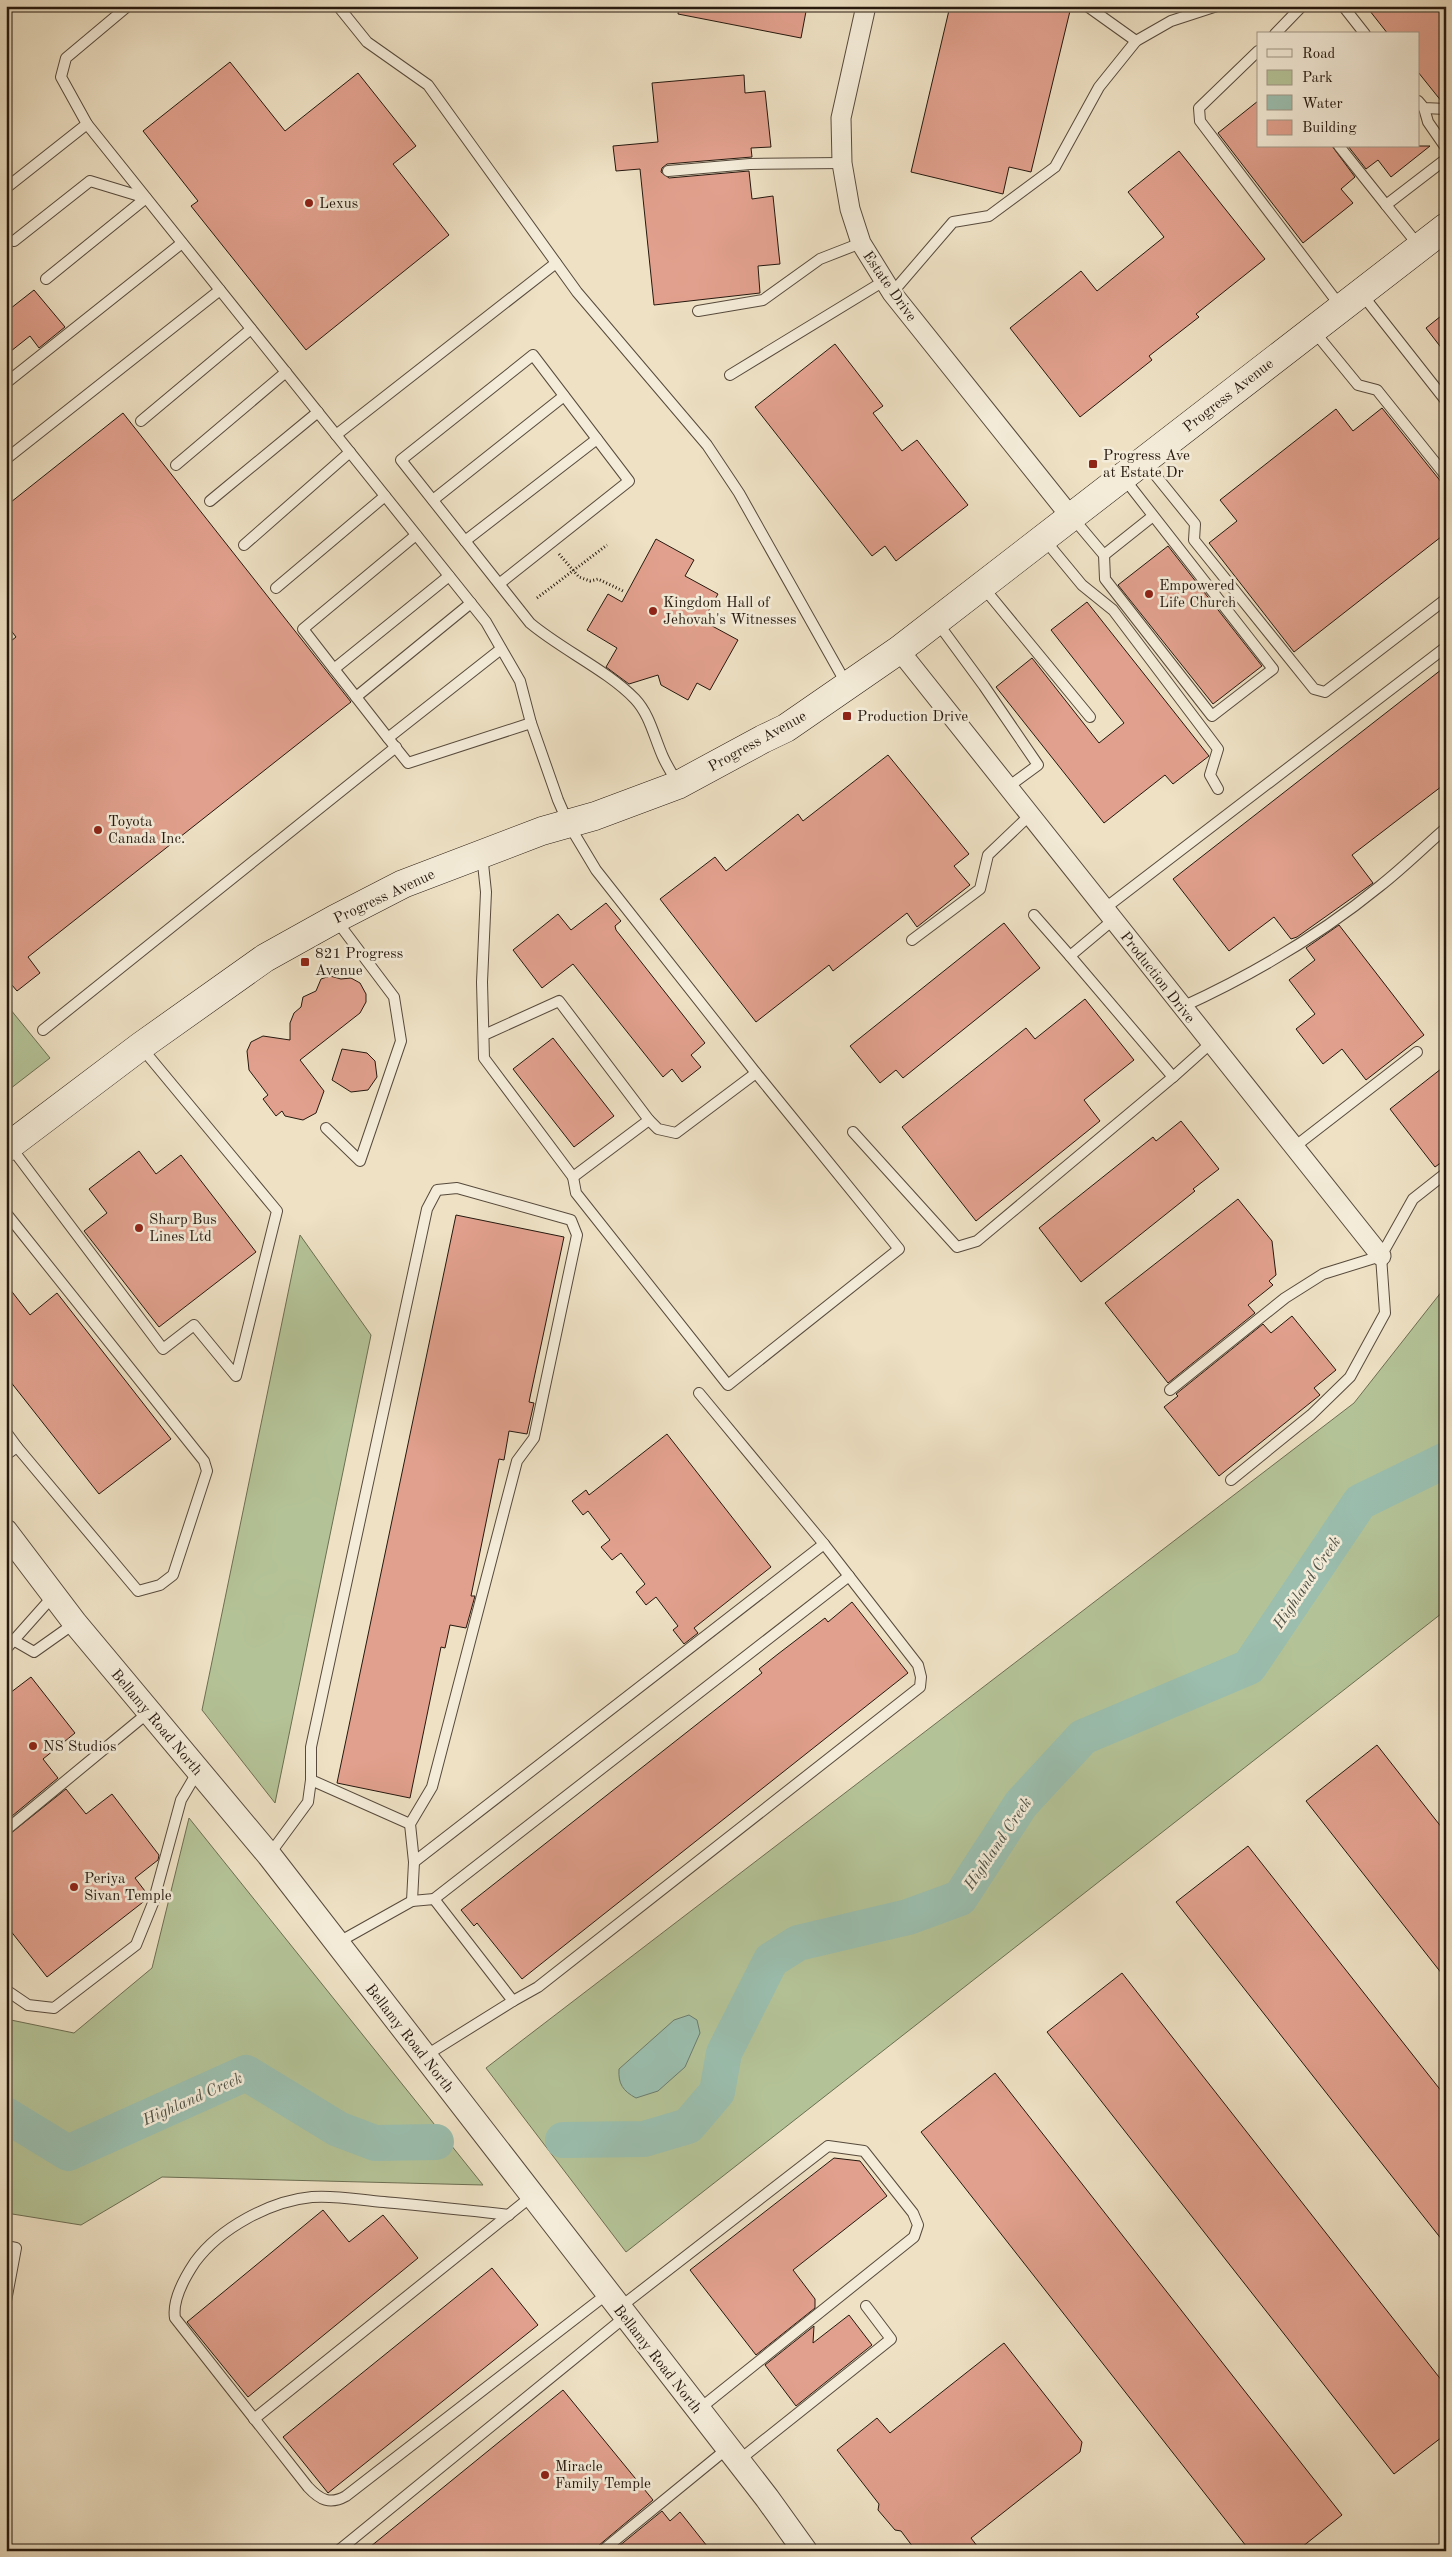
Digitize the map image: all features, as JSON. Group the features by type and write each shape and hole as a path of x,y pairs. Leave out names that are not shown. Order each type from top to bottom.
{"main road":[{"name":"Progress Avenue","path":"8,1146 141,1046 265,958 335,919 403,884 542,832 569,825 678,785 786,728 899,650 936,622 1446,227"}],"street":[{"name":"Estate Drive","path":"866,6 842,118 842,163 850,209 861,243 888,287 1072,516"},
{"name":"Production Drive","path":"899,650 1293,1148 1381,1256"},
{"name":"Bellamy Road North","path":"8,1537 75,1623 269,1855 733,2454 805,2551"}],"lane":[{"path":"128,6 66,58 61,77 87,124 486,622 520,680 531,723 555,794 569,825 596,870 756,1073 899,1249 728,1385 576,1194 573,1176 484,1058 482,982 486,892 482,854"},
{"path":"338,6 367,42 428,85 577,292 707,444 739,493 848,686"},
{"path":"1086,6 1136,41"},
{"path":"730,375 888,287 952,222 989,216 1056,167 1099,87 1136,41 1172,21 1217,6"},
{"path":"1277,32 1302,6"},
{"path":"1344,6 1364,32"},
{"path":"1257,52 1199,108 1200,121 1351,300 1446,401"},
{"path":"1421,104 1446,109"},
{"path":"1421,104 1428,122 1446,148"},
{"path":"6,188 87,124"},
{"path":"1341,148 1420,247"},
{"path":"1386,205 1442,162 1446,163"},
{"path":"668,171 750,164 842,163"},
{"path":"14,241 90,181 146,198"},
{"path":"46,279 146,198"},
{"path":"6,383 182,243"},
{"path":"698,311 763,300 820,259 861,243"},
{"path":"336,435 556,263"},
{"path":"6,459 220,290"},
{"path":"142,421 251,330"},
{"path":"1313,330 1358,386 1377,390 1446,476"},
{"path":"499,584 629,481 533,356 401,460 433,500 465,541 499,584 530,623 552,641 585,661 634,699 647,715 663,757 678,785"},
{"path":"176,465 286,372"},
{"path":"433,500 564,396"},
{"path":"210,501 318,412"},
{"path":"465,541 597,439"},
{"path":"244,545 350,452"},
{"path":"1072,516 1104,555 1105,579 1212,716 1273,669 1153,516 1133,469"},
{"path":"1133,469 1195,524 1194,540 1314,689 1324,692 1446,599"},
{"path":"276,588 385,496"},
{"path":"1104,555 1153,516"},
{"path":"416,535 303,629 408,763 531,723"},
{"path":"1044,538 1082,585 1113,610 1218,749 1210,775 1218,789"},
{"path":"334,669 449,576"},
{"path":"982,586 1090,718"},
{"path":"356,696 471,603"},
{"path":"936,622 984,686 1038,766 1008,787"},
{"path":"1070,956 1109,914 1446,647"},
{"path":"388,738 501,649"},
{"path":"42,1030 396,747"},
{"path":"912,940 980,889 988,854 1030,815"},
{"path":"1182,1007 1239,981 1316,933 1380,887 1446,828"},
{"path":"1034,915 1173,1077"},
{"path":"326,1128 360,1161 401,1041 394,997 335,919"},
{"path":"484,1034 559,1001 649,1120 658,1129 676,1133 756,1073"},
{"path":"853,1132 957,1247 977,1241 1173,1077 1210,1043"},
{"path":"8,1146 163,1349 194,1326 236,1376 277,1211 141,1046"},
{"path":"1293,1148 1417,1052"},
{"path":"573,1176 649,1120"},
{"path":"1230,1480 1311,1415 1350,1377 1385,1313 1381,1256 1413,1199 1446,1174"},
{"path":"269,1855 308,1802 311,1780 311,1747 427,1209 437,1190 457,1188 570,1220 577,1235 534,1438 517,1461 432,1787 410,1824 414,1862 412,1901"},
{"path":"6,1214 204,1461 207,1471 173,1575 160,1585 138,1591 6,1432"},
{"path":"1170,1390 1285,1298 1323,1274 1381,1256"},
{"path":"424,2057 512,2001 538,1987 920,1687 922,1677 918,1665 824,1544 699,1393"},
{"path":"6,1455 18,1446"},
{"path":"414,1862 824,1544"},
{"path":"336,1943 412,1901 434,1899 849,1576"},
{"path":"6,1649 54,1595"},
{"path":"15,1640 34,1652 75,1623"},
{"path":"6,1830 149,1712"},
{"path":"6,1990 28,2005 54,2008 136,1945 153,1903 181,1800 199,1771"},
{"path":"311,1780 410,1824"},
{"path":"434,1899 512,2001"},
{"path":"509,2214 333,2197 311,2197 271,2208 243,2221 219,2237 201,2254 187,2273 176,2303 175,2318 313,2493 326,2501 340,2500 617,2306 828,2146 864,2151 913,2213 918,2225 914,2237 698,2410"},
{"path":"254,2420 532,2196"},
{"path":"6,2246 16,2248 6,2301"},
{"path":"338,2551 617,2306"},
{"path":"602,2551 891,2339 866,2306"}],"path":[{"path":"550,544 579,577 590,581 598,579 623,591"},
{"path":"536,598 607,545"}],"green space":[{"path":"6,1004 50,1058 6,1092"},
{"path":"300,1235 371,1335 275,1803 202,1710"},
{"path":"1446,1286 1446,1610 626,2252 486,2068 1354,1403"},
{"path":"189,1818 483,2185 162,2177 81,2225 6,2213 6,2019 74,2033 152,1968"}],"water":[{"path":"689,2015 697,2020 700,2033 685,2067 658,2091 636,2098 628,2093 619,2079 619,2069 674,2020"}],"building":[{"path":"679,6 753,6 775,11 775,6 807,6 801,38 678,14"},
{"path":"950,6 1051,6 1070,11 1031,172 1009,167 1003,194 911,172"},
{"path":"1366,6 1446,6 1446,102 1442,102 1420,74 1420,32 1386,32"},
{"name":"Lexus","path":"230,62 285,131 358,73 416,146 393,164 449,235 306,350 191,206 198,201 143,131"},
{"path":"744,75 745,93 765,91 771,147 751,148 752,157 667,164 662,168 661,172 669,178 749,171 752,199 773,196 780,264 758,266 760,293 654,305 640,169 616,171 613,146 658,142 652,83"},
{"path":"1257,102 1257,148 1333,148 1355,177 1341,189 1353,203 1303,243 1218,133"},
{"path":"1420,146 1430,146 1391,177 1378,160 1366,169 1350,148 1420,148"},
{"path":"1179,151 1265,259 1196,314 1199,317 1149,356 1152,360 1080,417 1010,328 1081,271 1097,291 1164,237 1128,192"},
{"path":"34,290 65,327 39,348 30,336 6,355 6,312"},
{"path":"1446,312 1446,354 1426,328"},
{"path":"835,344 883,406 873,413 902,451 917,440 968,505 896,561 885,546 872,556 755,407"},
{"path":"1382,408 1446,488 1446,533 1294,652 1209,543 1237,521 1220,500 1336,409 1353,431"},
{"name":"Toyota Canada Inc.","path":"123,413 351,702 28,957 40,973 17,991 6,978 6,645 16,637 6,624 6,506"},
{"name":"Kingdom Hall of Jehovah's Witnesses","path":"656,539 694,560 685,576 718,594 703,621 738,640 710,690 697,683 688,700 661,685 658,675 629,684 606,667 617,648 587,630 608,594 622,602"},
{"path":"1168,546 1262,666 1213,704 1118,585"},
{"path":"1087,602 1209,756 1173,784 1165,775 1104,823 996,687 1032,658 1099,743 1124,723 1051,630"},
{"path":"1446,666 1446,783 1352,855 1373,883 1297,937 1291,939 1274,917 1229,951 1173,879"},
{"path":"888,755 969,854 954,866 970,885 917,927 907,913 833,971 829,965 756,1022 660,899 715,857 726,871 798,814 803,821"},
{"path":"606,903 621,921 615,926 616,930 705,1043 691,1055 701,1067 682,1082 672,1069 663,1077 573,964 542,988 513,950 558,914 571,930"},
{"path":"1004,923 1040,968 903,1078 896,1070 880,1083 850,1046"},
{"path":"1339,925 1424,1035 1366,1080 1342,1049 1323,1064 1296,1029 1315,1014 1289,980 1315,960 1306,948"},
{"path":"330,976 341,979 351,978 360,983 366,994 366,1002 360,1013 300,1060 324,1091 316,1113 303,1120 285,1116 282,1111 276,1116 263,1099 268,1095 249,1070 247,1051 251,1042 263,1036 290,1040 290,1023 294,1013 301,1007 303,997 316,991 321,979"},
{"path":"1085,999 1134,1060 1084,1100 1100,1121 976,1221 902,1127 1026,1028 1035,1039"},
{"path":"553,1038 614,1116 574,1147 513,1069"},
{"path":"342,1049 367,1053 375,1061 377,1077 368,1090 351,1092 332,1080"},
{"path":"1446,1065 1446,1159 1435,1167 1390,1109"},
{"path":"1181,1121 1219,1169 1193,1189 1195,1191 1081,1282 1039,1228 1153,1137 1156,1141"},
{"path":"139,1151 156,1174 181,1155 256,1252 159,1327 84,1231 107,1213 89,1189"},
{"path":"1238,1199 1272,1241 1276,1275 1269,1281 1273,1285 1248,1305 1255,1313 1168,1383 1105,1303"},
{"path":"456,1215 564,1237 529,1402 534,1403 527,1434 509,1431 504,1460 499,1459 471,1596 475,1596 466,1628 450,1625 445,1648 441,1647 410,1798 337,1783"},
{"path":"6,1284 30,1315 57,1293 171,1439 99,1494 6,1376"},
{"path":"1292,1316 1336,1370 1314,1388 1320,1395 1219,1476 1164,1407 1178,1396 1176,1394 1263,1324 1271,1333"},
{"path":"667,1434 771,1567 694,1628 698,1633 684,1644 673,1630 678,1626 656,1597 646,1605 636,1592 645,1584 621,1553 612,1560 601,1547 610,1540 588,1511 583,1515 572,1501 586,1490 589,1495"},
{"path":"852,1602 908,1673 522,1979 477,1923 474,1926 461,1910 762,1673 759,1669 778,1654 825,1618 828,1622"},
{"name":"NS Studios","path":"31,1677 75,1733 43,1759 58,1778 6,1821 6,1696"},
{"path":"1377,1745 1446,1833 1446,1979 1306,1801"},
{"name":"Periya Sivan Temple","path":"66,1789 86,1814 112,1794 159,1855 158,1860 135,1878 148,1895 147,1899 47,1977 6,1925 6,1837"},
{"path":"1248,1846 1446,2097 1446,2245 1176,1902"},
{"path":"1122,1973 1446,2386 1446,2434 1394,2474 1047,2032"},
{"path":"995,2073 1342,2515 1297,2551 1250,2551 921,2132"},
{"path":"834,2158 860,2161 887,2196 793,2270 815,2299 815,2308 756,2355 690,2270"},
{"path":"323,2210 349,2242 383,2215 418,2258 248,2397 187,2322"},
{"path":"492,2268 538,2325 328,2493 283,2437"},
{"path":"849,2315 872,2345 796,2406 765,2365 814,2326 813,2343"},
{"path":"1004,2343 1082,2442 1080,2452 971,2538 981,2551 916,2551 901,2531 895,2530 878,2510 879,2504 837,2450 877,2418 890,2433"},
{"name":"Miracle Family Temple","path":"563,2390 653,2500 598,2546 595,2551 365,2551"},
{"path":"662,2511 670,2521 680,2512 711,2551 613,2551"}],"waterway":[{"name":"Highland Creek","path":"563,2140 644,2139 688,2126 717,2092 724,2053 771,1960 798,1943 908,1917 960,1898 1021,1804 1083,1737 1249,1667 1360,1502 1446,1460"},
{"name":"Highland Creek","path":"6,2115 68,2153 246,2073 338,2129 375,2143 436,2142"}],"place":[{"name":"Lexus","path":"309,203"},
{"name":"Progress Ave at Estate Dr","path":"1093,464"},
{"name":"Empowered Life Church","path":"1149,594"},
{"name":"Kingdom Hall of Jehovah's Witnesses","path":"653,611"},
{"name":"Production Drive","path":"847,716"},
{"name":"Toyota Canada Inc.","path":"98,830"},
{"name":"821 Progress Avenue","path":"305,962"},
{"name":"Sharp Bus Lines Ltd","path":"139,1228"},
{"name":"NS Studios","path":"33,1746"},
{"name":"Periya Sivan Temple","path":"74,1887"},
{"name":"Miracle Family Temple","path":"545,2475"}]}
